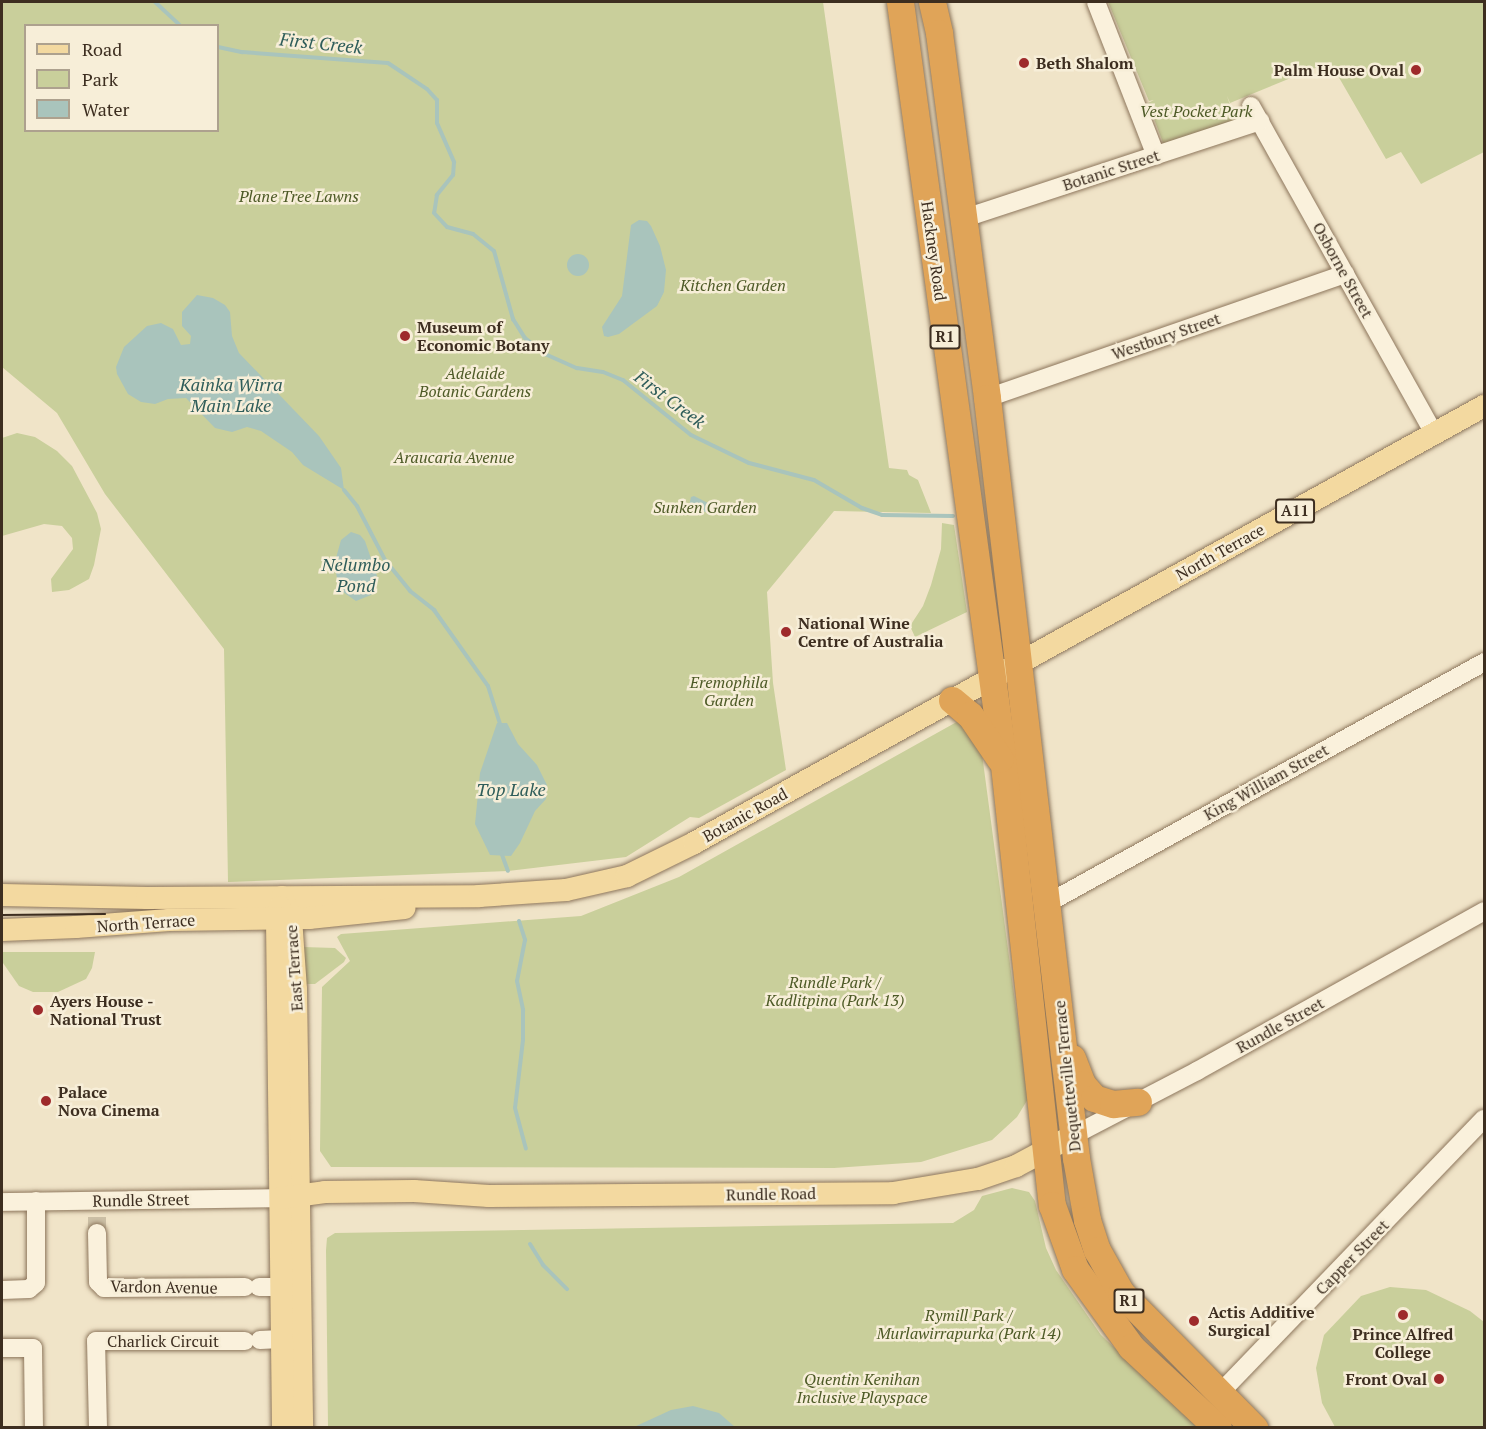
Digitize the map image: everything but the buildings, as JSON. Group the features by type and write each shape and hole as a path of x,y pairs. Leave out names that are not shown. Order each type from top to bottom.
{"highway":[{"name":"Hackney Road","path":"900,2 992,678"},
{"name":"Hackney Road","path":"932,2 939,33 987,398 1018,664"},
{"path":"963,462 972,456 990,432"},
{"name":"Dequetteville Terrace","path":"1018,664 1074,1135 1087,1220 1096,1250 1121,1293 1214,1412"},
{"name":"Dequetteville Terrace","path":"992,678 1004,765 1052,1205 1075,1269 1131,1347 1214,1412 1254,1428"},
{"path":"952,700 970,715 1004,765"},
{"path":"1020,908 1048,903"},
{"path":"1062,1032 1082,1084 1094,1098 1113,1104 1138,1102"}],"main road":[{"name":"North Terrace","path":"1018,664 1485,406"},
{"name":"A11","path":"992,678 1018,664"},
{"name":"Botanic Road","path":"282,897 479,896 566,890 627,876 694,843 992,678"},
{"name":"North Terrace","path":"2,895 147,898 282,897"},
{"name":"Botanic Road","path":"284,919 396,910 479,896"},
{"name":"East Terrace","path":"282,897 294,1199 291,1285 272,1339 283,1428"},
{"name":"North Terrace","path":"2,930 169,920 284,919"},
{"name":"Rundle Road","path":"294,1199 414,1191 489,1196 893,1193 978,1179 1016,1166 1074,1135"},
{"name":"East Terrace","path":"272,1339 302,1428"}],"street":[{"path":"1096,2 1156,156"},
{"name":"Botanic Street","path":"962,219 1156,156 1256,113"},
{"name":"Osborne Street","path":"1256,113 1434,434"},
{"name":"Westbury Street","path":"987,398 1345,274"},
{"name":"King William Street","path":"1048,903 1485,662"},
{"name":"Rundle Street","path":"1074,1135 1485,911"},
{"name":"Capper Street","path":"1214,1412 1485,1119"},
{"name":"Rundle Street","path":"2,1202 36,1201 97,1217 294,1199"},
{"path":"2,1290 29,1289 36,1282 36,1201"},
{"name":"Vardon Avenue","path":"97,1217 98,1282 104,1288 291,1285"},
{"name":"Charlick Circuit","path":"98,1428 96,1341 272,1339"},
{"path":"2,1348 33,1348 34,1428"}],"green space":[{"name":"Adelaide Botanic Gardens","path":"2,2 823,2 889,468 907,470 909,475 918,480 931,513 834,511 767,592 773,683 786,770 699,818 690,817 626,857 508,871 228,882 224,649 105,494 57,413 2,367"},
{"name":"Vest Pocket Park","path":"1108,2 1484,2 1484,152 1421,184 1401,152 1386,159 1330,62 1230,103 1227,96 1236,123 1165,148 1148,103 1154,100 1149,101"},
{"path":"17,433 35,437 57,451 72,466 97,513 101,529 89,579 69,590 52,592 51,579 73,549 72,538 62,526 44,524 2,536 2,438"},
{"path":"942,523 954,525 967,612 915,637 910,626 923,606 931,585 941,549"},
{"name":"Rundle Park / Kadlitpina (Park 13)","path":"962,719 982,754 1028,1099 1017,1117 992,1140 921,1162 834,1168 331,1167 320,1151 322,987 350,961 337,937 341,934 581,916 679,877"},
{"path":"303,947 335,948 346,958 315,984 304,984"},
{"path":"2,952 95,952 92,968 86,979 58,992 33,992 19,986 3,963"},
{"name":"Rymill Park / Murlawirrapurka (Park 14)","path":"1012,1188 1029,1192 1035,1201 1046,1248 1056,1270 1101,1335 1197,1427 328,1427 326,1250 327,1238 335,1233 953,1223 974,1210 982,1196"},
{"path":"1390,1287 1426,1290 1470,1311 1484,1322 1484,1427 1335,1427 1322,1403 1316,1368 1324,1335 1361,1296"}],"water":[{"path":"639,220 647,221 660,246 666,270 664,292 657,306 619,334 604,336 602,327 622,296 631,225"},
{"path":"578,254 586,257 589,265 586,273 578,276 570,273 567,265 570,257"},
{"name":"Kainka Wirra Main Lake","path":"197,295 213,298 225,305 230,312 232,336 239,353 319,436 341,468 344,490 303,465 292,452 261,431 247,427 232,432 215,428 186,398 168,399 155,404 141,402 128,394 117,374 116,367 124,347 147,326 161,323 173,329 181,345 190,344 191,336 182,326 182,312"},
{"path":"694,496 710,504 708,513 689,506 691,497"},
{"name":"Nelumbo Pond","path":"351,532 360,535 365,541 377,576 376,587 371,595 356,601 340,590 334,565 341,540"},
{"name":"Top Lake","path":"497,723 507,723 518,744 537,765 547,785 546,799 535,811 520,843 511,856 490,855 475,824 480,773"},
{"path":"693,1406 719,1413 735,1427 634,1427 671,1410"}],"waterway":[{"name":"First Creek","path":"155,2 179,24"},
{"name":"First Creek","path":"219,47 242,52 388,63 427,89 437,100 437,123 454,162 453,175 437,195 434,213 447,227 473,234 494,251 513,319 525,338 545,354 577,368 603,372 623,380 691,435 749,463 814,480 862,508 882,515 953,516"},
{"path":"344,490 357,506 385,560 410,591 434,610 488,686 501,727"},
{"path":"501,852 508,871"},
{"path":"519,921 525,940 517,981 523,1010 523,1040 515,1108 526,1149"},
{"path":"530,1244 543,1265 567,1289"}],"tunnel":[{"path":"97,1217 97,1233"}],"tram line":[{"path":"2,915 105,914"}],"place":[{"name":"Beth Shalom","path":"1024,63"},
{"name":"Palm House Oval","path":"1416,70"},
{"name":"Museum of Economic Botany","path":"405,336"},
{"name":"National Wine Centre of Australia","path":"786,632"},
{"name":"Ayers House - National Trust","path":"38,1010"},
{"name":"Palace Nova Cinema","path":"46,1101"},
{"name":"Prince Alfred College","path":"1403,1315"},
{"name":"Actis Additive Surgical","path":"1194,1321"},
{"name":"Front Oval","path":"1439,1379"}],"park label":[{"name":"Plane Tree Lawns","path":"299,196"},
{"name":"Kitchen Garden","path":"733,285"},
{"name":"Araucaria Avenue","path":"454,457"},
{"name":"Sunken Garden","path":"705,507"},
{"name":"Eremophila Garden","path":"729,691"},
{"name":"Quentin Kenihan Inclusive Playspace","path":"862,1388"}]}
